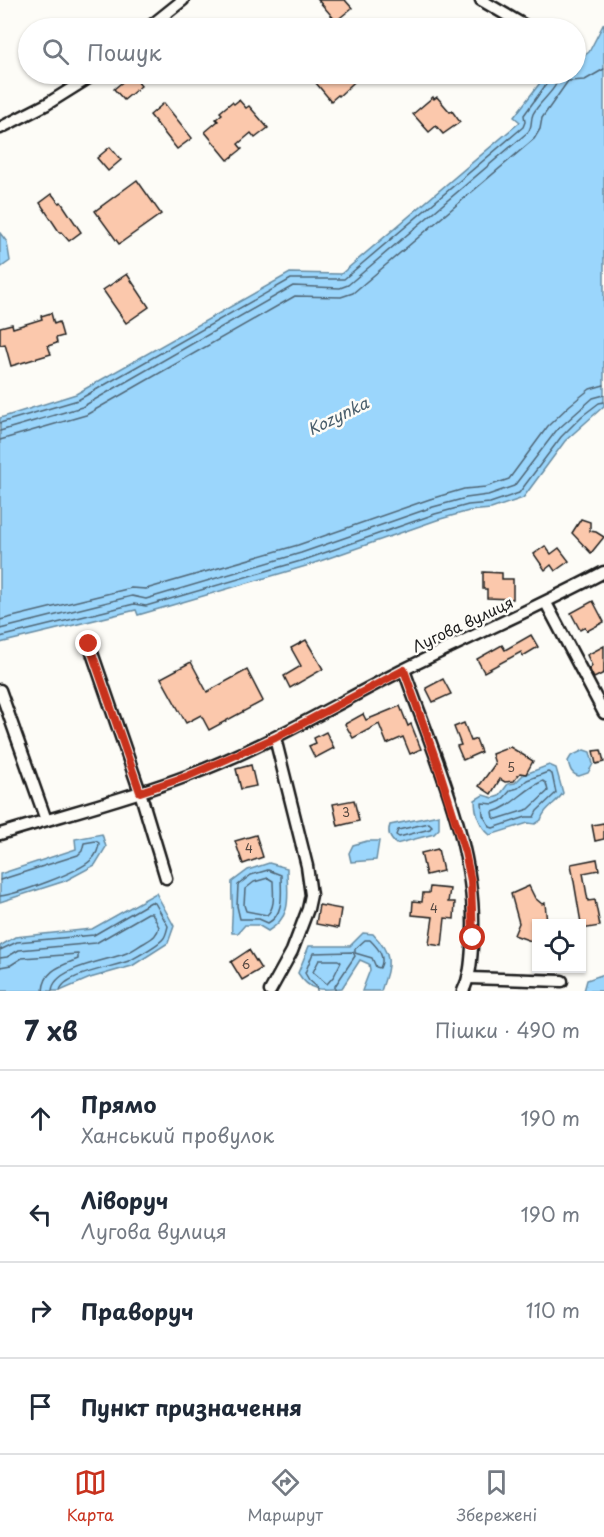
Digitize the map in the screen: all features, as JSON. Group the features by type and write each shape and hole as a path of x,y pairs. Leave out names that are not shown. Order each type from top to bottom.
{"street":[{"path":"160,18 183,0"},
{"path":"481,0 512,18"},
{"path":"0,128 47,104 79,84"},
{"name":"Лугова вулиця","path":"0,834 188,776 275,738 404,670 546,603 604,572"},
{"path":"546,603 604,713"},
{"path":"89,644 140,792 166,878"},
{"path":"404,670 440,773 465,852 471,881 473,938 470,978 463,991"},
{"path":"0,690 46,820"},
{"path":"270,991 292,951 308,909 310,895 307,866 275,738"},
{"path":"470,978 562,981"}],"water":[{"name":"Kozynka","path":"604,23 604,406 565,441 523,498 491,509 469,511 437,520 306,566 138,615 136,610 0,643 0,418 76,394 290,273 341,274 520,122 514,117 539,84 586,84 586,54"},
{"path":"0,233 7,242 10,261 0,268"},
{"path":"584,750 590,752 593,764 588,773 579,776 571,771 568,761 571,756"},
{"path":"549,765 556,768 563,793 544,813 541,820 535,824 528,823 490,835 483,828 479,819 475,800 483,795 493,798 499,796 508,784 515,783 523,775"},
{"path":"439,815 439,829 434,834 396,844 390,836 390,825"},
{"path":"102,834 106,847 95,865 65,881 0,902 0,874 76,849 75,839"},
{"path":"367,841 379,841 376,860 351,862 349,853 353,845"},
{"path":"269,863 287,868 288,896 282,918 268,931 258,925 245,925 238,933 232,933 232,882 248,870"},
{"path":"156,893 174,926 168,943 132,966 90,978 60,991 0,991 0,946 15,937 92,929"},
{"path":"363,933 373,934 387,955 388,967 381,991 362,991 370,970 369,964 360,960 342,988 316,988 302,979 298,973 309,946 350,946"},
{"path":"604,974 604,991 584,991 587,980"}],"building":[{"path":"318,0 345,0 352,8 340,18 333,18"},
{"path":"120,84 140,84 141,86 124,100 114,89"},
{"path":"317,84 352,84 339,96 331,101"},
{"path":"433,97 434,99 437,97 460,122 443,134 436,126 429,132 413,114"},
{"path":"239,100 246,108 249,106 268,128 255,138 251,133 238,144 242,149 228,160 205,132 218,121 216,119 222,114 220,112 232,102 234,104"},
{"path":"164,103 192,138 177,149 150,115"},
{"path":"110,147 121,160 108,171 97,158"},
{"path":"137,180 161,214 119,244 95,211"},
{"path":"52,194 59,203 61,202 81,232 69,241 60,233 40,203"},
{"path":"127,274 149,307 126,323 103,290"},
{"path":"51,313 54,324 59,322 63,336 56,338 57,343 48,346 51,354 11,366 5,344 0,345 0,327 12,324 13,328 42,319 41,316"},
{"path":"581,519 590,522 590,531 604,537 591,553 572,533"},
{"path":"545,546 551,554 559,548 569,561 555,571 551,565 545,570 534,554"},
{"path":"483,572 502,573 502,579 513,579 513,599 487,598 487,589 483,589"},
{"path":"593,601 604,622 587,631 585,627 580,630 571,613"},
{"path":"531,635 538,647 523,656 521,652 484,672 477,659 502,645 505,650"},
{"path":"306,640 323,669 290,688 284,676 301,666 291,648"},
{"path":"604,646 604,673 594,678 589,668 592,666 587,655"},
{"path":"191,662 207,692 247,670 263,701 209,730 201,715 186,723 161,678"},
{"path":"443,679 451,694 433,702 426,688"},
{"path":"400,706 408,726 411,724 421,749 410,754 403,737 387,744 379,724 353,738 345,724 363,714 366,720"},
{"path":"464,723 471,741 476,739 481,752 463,760 457,746 461,745 454,727"},
{"path":"326,732 334,748 315,758 309,746 316,743 314,738"},
{"path":"510,747 533,761 526,774 520,773 514,781 505,782 500,779 491,794 479,786 495,764 492,754"},
{"path":"601,750 604,762 596,764 593,751"},
{"path":"251,765 256,786 241,789 236,769"},
{"path":"354,800 359,821 338,826 333,804"},
{"path":"604,823 604,839 595,841 592,825"},
{"path":"256,835 263,857 243,864 235,841"},
{"path":"438,849 443,871 426,875 421,853"},
{"path":"597,859 599,870 583,873 588,901 595,900 600,926 586,928 586,919 580,919 571,864"},
{"path":"529,886 535,898 542,904 545,903 547,919 532,919 531,941 514,935 519,923 511,894"},
{"path":"430,887 450,889 448,902 455,902 454,919 445,918 442,946 429,944 433,917 412,915 413,901 422,902 423,893 429,893"},
{"path":"319,905 341,909 338,928 316,924"},
{"path":"249,950 261,969 242,980 231,962"}],"route":[{"path":"89,644 140,792 188,776 275,738 404,670 457,822 465,852 471,881 473,938"}]}
